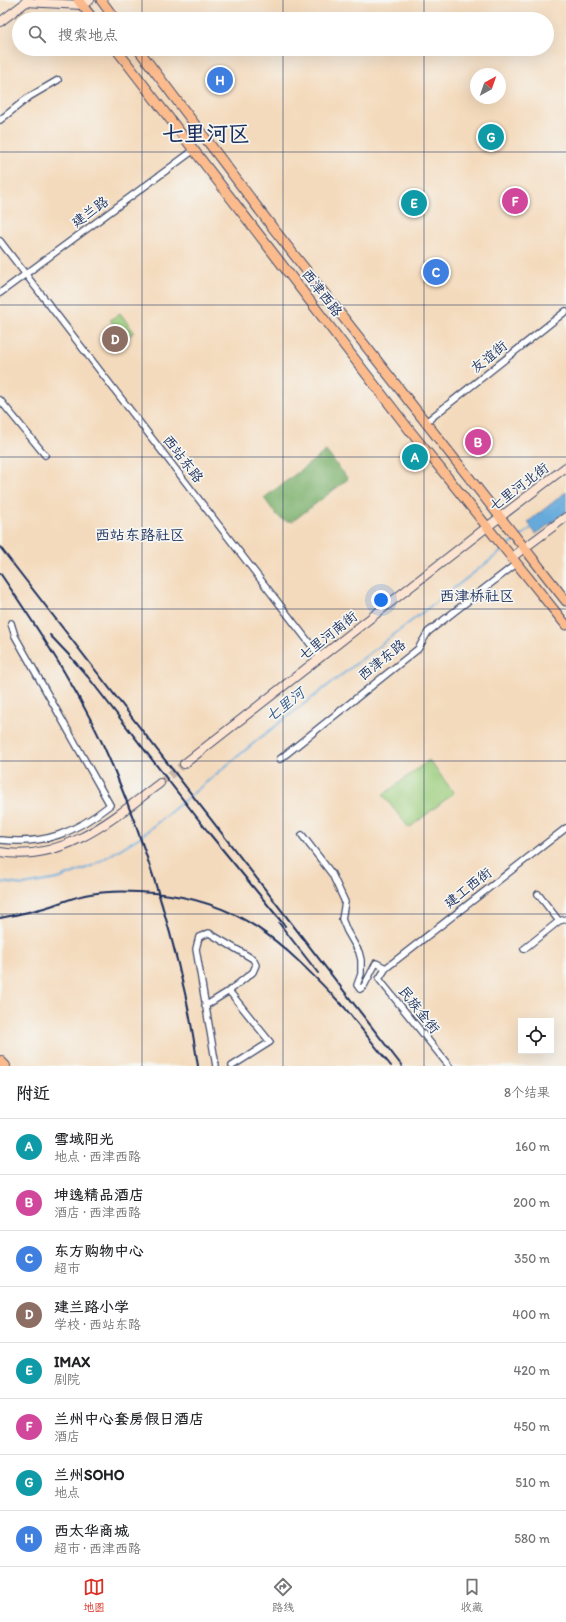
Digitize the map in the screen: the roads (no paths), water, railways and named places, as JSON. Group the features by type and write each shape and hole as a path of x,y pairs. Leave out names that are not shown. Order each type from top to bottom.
{"highway":[{"path":"0,1061 5,1066"}],"main road":[{"path":"101,0 110,12"},
{"path":"83,2 89,12"},
{"name":"西津西路","path":"121,56 407,427 511,558"},
{"name":"西津西路","path":"143,56 273,228 522,546"},
{"path":"407,427 424,419"},
{"path":"522,546 566,601"},
{"path":"511,558 566,625"}],"street":[{"path":"13,12 27,1 83,2"},
{"path":"0,22 12,13"},
{"path":"0,120 29,97 58,80"},
{"name":"建兰路","path":"0,293 194,150"},
{"name":"西站东路","path":"0,241 321,658"},
{"name":"友谊街","path":"424,419 566,311"},
{"path":"0,400 45,455"},
{"name":"七里河北街","path":"487,527 566,467"},
{"path":"511,558 522,546 566,517"},
{"name":"七里河南街","path":"184,764 487,527"},
{"name":"西津东路","path":"280,759 418,649 428,632 511,558"},
{"path":"0,840 31,842 58,836 74,830 110,805 15,636 11,623"},
{"path":"0,852 34,852 61,847 75,842 103,826 160,783"},
{"name":"建工西街","path":"386,968 566,828"},
{"path":"302,836 332,874 345,902 342,919 359,952 361,960 361,974 357,985 360,989 364,986 376,963 386,968"},
{"path":"538,894 559,921"},
{"path":"524,949 559,921 566,919"},
{"path":"205,1006 229,991 253,972 256,965 253,959 209,933 199,936 196,949 205,1006 216,1066"},
{"name":"民族金街","path":"386,968 379,979 448,1066"},
{"path":"229,991 270,1042 232,1066"}],"water":[{"path":"566,492 566,512 536,534 528,522"}],"waterway":[{"name":"七里河","path":"520,537 534,526"},
{"name":"七里河","path":"507,547 515,541"},
{"name":"七里河","path":"0,882 23,885 58,879 94,865 140,837 260,738 502,551"}],"tunnel":[{"path":"160,783 184,764"}],"railway":[{"path":"0,547 402,1066"},
{"path":"0,573 48,645 77,694 91,720 126,798 154,879 170,934 186,998 198,1066"},
{"path":"50,635 88,677 209,833 285,926"},
{"path":"0,918 50,906 79,896 114,891 154,893 186,898 214,906 239,917 261,930 303,965 345,1008"},
{"path":"279,923 318,973"},
{"path":"341,1003 391,1066"}],"place":[{"name":"西太华商城","path":"220,80"},
{"name":"兰州SOHO","path":"491,137"},
{"name":"兰州中心套房假日酒店","path":"515,201"},
{"name":"IMAX","path":"414,203"},
{"name":"东方购物中心","path":"436,272"},
{"name":"建兰路小学","path":"115,339"},
{"name":"坤逸精品酒店","path":"478,442"},
{"name":"雪域阳光","path":"415,457"}],"district":[{"name":"七里河区","path":"206,133"},
{"name":"西站东路社区","path":"140,535"},
{"name":"西津桥社区","path":"477,596"}]}
